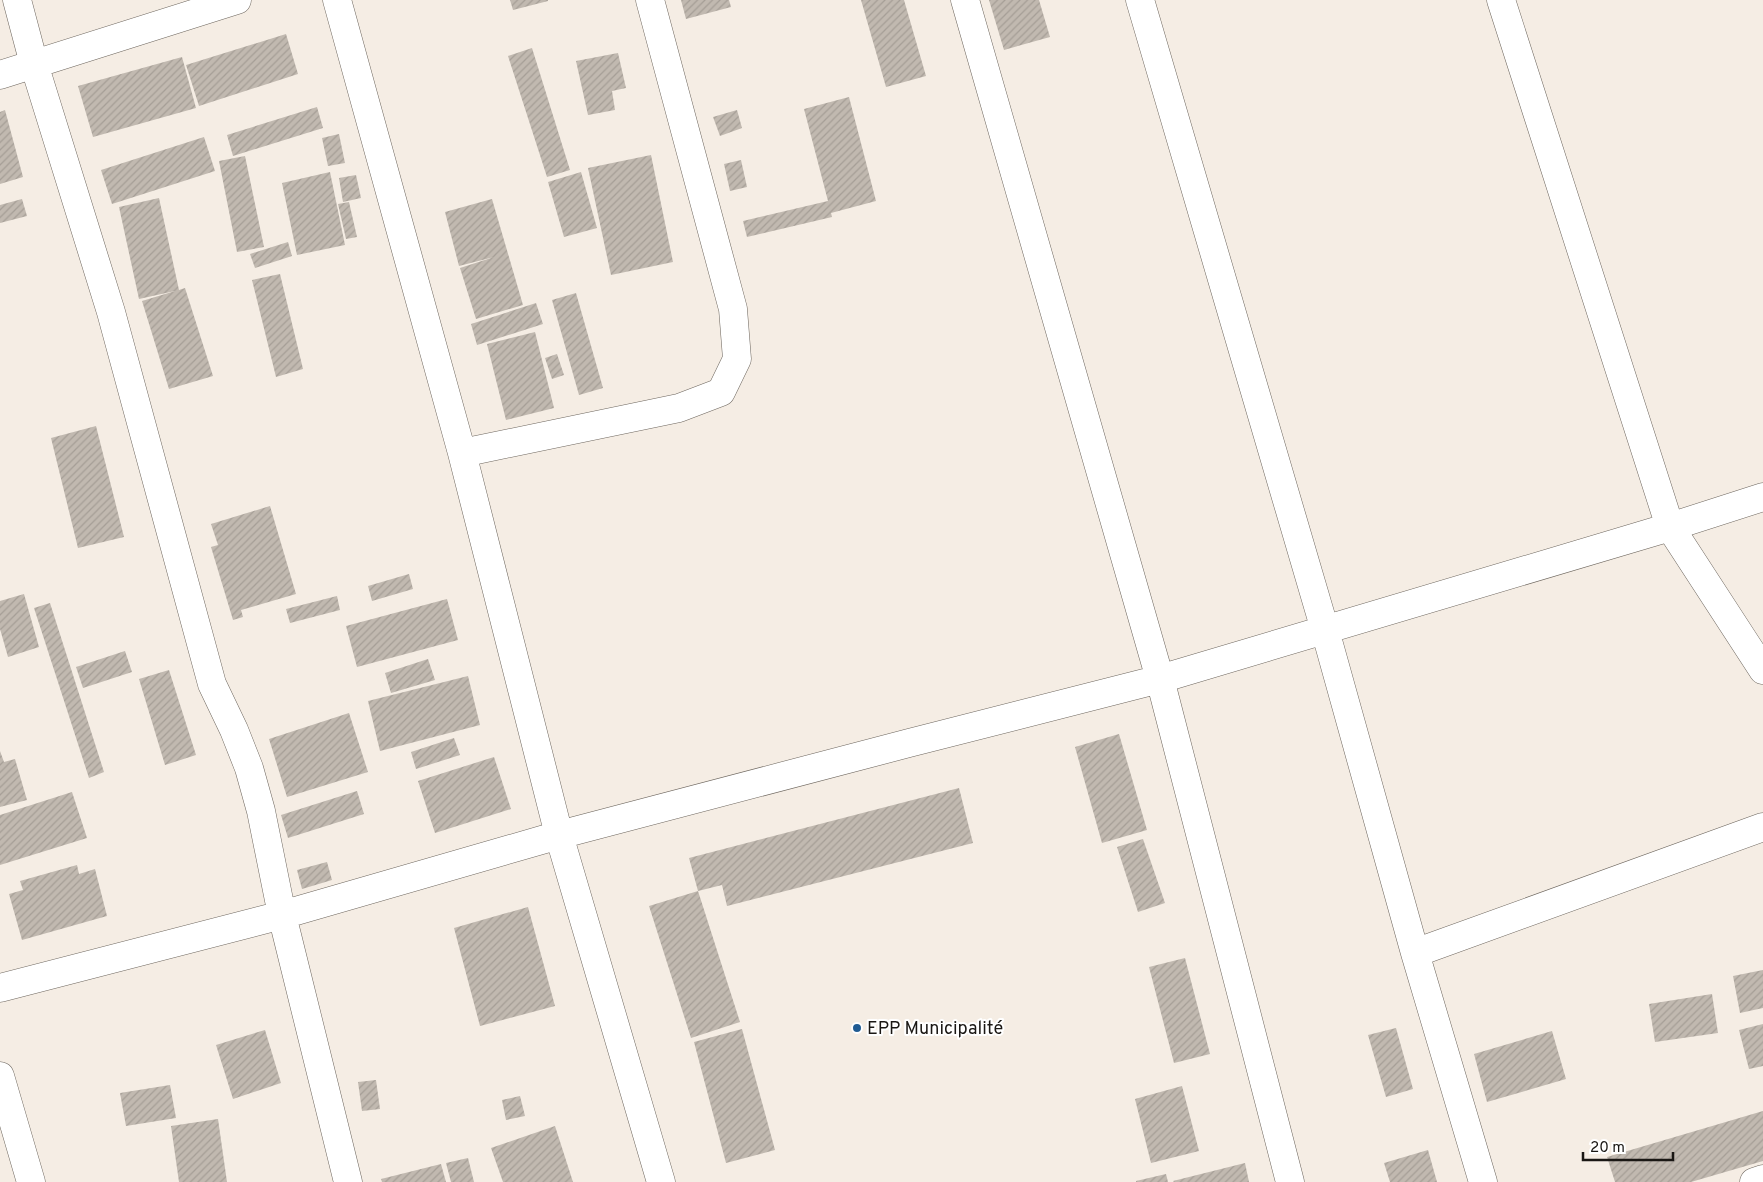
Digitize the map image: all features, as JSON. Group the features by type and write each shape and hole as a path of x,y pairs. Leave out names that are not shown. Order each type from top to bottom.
{"street":[{"path":"17,0 34,64 111,312 212,684 234,730 249,768 261,811 282,915 348,1182"},
{"path":"0,75 237,0"},
{"path":"338,0 462,453 559,835 661,1182"},
{"path":"462,453 679,408 721,392 737,359 733,309 650,0"},
{"path":"965,0 1160,679 1290,1182"},
{"path":"1140,0 1325,630 1415,953 1483,1182"},
{"path":"1501,0 1670,527 1763,670"},
{"path":"0,988 282,915 559,835 1160,679 1670,527 1763,497"},
{"path":"1415,953 1763,827"},
{"path":"0,1076 31,1182"},
{"path":"1754,1182 1763,1179"}],"building":[{"path":"510,0 548,0 548,1 513,10"},
{"path":"681,0 729,0 731,7 686,19"},
{"path":"861,0 904,0 926,76 886,87"},
{"path":"989,0 1039,0 1050,37 1004,50"},
{"path":"286,34 298,74 199,106 186,65"},
{"path":"532,48 570,170 547,177 508,56"},
{"path":"618,53 626,88 612,91 615,110 588,115 576,61"},
{"path":"182,57 196,108 93,137 78,86"},
{"path":"849,97 876,201 831,213 832,217 747,237 743,221 828,201 804,109"},
{"path":"317,107 323,128 233,156 227,135"},
{"path":"5,110 23,177 0,184 0,112"},
{"path":"737,110 742,128 720,136 713,117"},
{"path":"339,134 345,163 328,166 322,138"},
{"path":"204,137 215,171 112,204 101,170"},
{"path":"651,155 673,262 611,275 588,168"},
{"path":"245,156 264,247 237,252 219,161"},
{"path":"741,160 747,187 730,191 724,164"},
{"path":"330,172 345,245 297,255 282,183"},
{"path":"581,172 597,228 564,237 548,182"},
{"path":"356,175 361,198 343,202 339,178"},
{"path":"159,198 179,290 185,288 213,376 169,389 142,301 175,291 139,299 119,207"},
{"path":"22,199 27,216 0,223 0,205"},
{"path":"492,199 523,305 476,319 460,268 494,257 459,266 445,212"},
{"path":"349,202 357,237 346,239 338,204"},
{"path":"288,242 292,256 255,268 250,254"},
{"path":"280,274 303,369 276,377 252,280"},
{"path":"576,293 603,388 579,395 552,300"},
{"path":"536,303 543,324 477,345 471,324"},
{"path":"535,332 554,408 506,420 487,344"},
{"path":"557,354 564,375 552,379 545,358"},
{"path":"96,426 124,537 78,548 51,438"},
{"path":"270,506 296,594 241,610 243,617 233,620 211,547 218,545 211,524"},
{"path":"409,574 413,589 372,601 368,586"},
{"path":"24,594 39,647 8,657 0,629 0,601"},
{"path":"337,596 340,610 290,623 286,609"},
{"path":"447,599 458,640 357,667 346,626"},
{"path":"50,603 104,772 89,778 34,608"},
{"path":"125,651 132,672 83,688 76,667"},
{"path":"428,659 435,680 391,693 385,673"},
{"path":"169,670 196,755 165,765 139,679"},
{"path":"468,676 480,725 380,751 368,701"},
{"path":"349,713 368,772 287,797 269,739"},
{"path":"1119,734 1147,830 1102,843 1075,747"},
{"path":"454,738 460,755 416,769 411,752"},
{"path":"0,751 4,762 15,759 27,800 0,807"},
{"path":"494,757 511,809 435,833 418,781"},
{"path":"959,788 973,843 727,906 722,885 698,891 689,858"},
{"path":"357,791 364,814 288,838 281,815"},
{"path":"72,792 87,838 0,865 0,815"},
{"path":"1143,839 1165,903 1138,912 1117,847"},
{"path":"327,862 332,880 302,889 297,870"},
{"path":"77,865 79,874 95,869 107,916 22,940 9,894 23,890 20,881"},
{"path":"698,891 740,1022 691,1038 649,906"},
{"path":"528,907 555,1006 480,1026 454,928"},
{"path":"1185,958 1210,1054 1174,1063 1149,967"},
{"path":"1763,970 1763,1008 1740,1013 1733,976"},
{"path":"1712,994 1718,1033 1655,1042 1649,1004"},
{"path":"1763,1024 1763,1066 1749,1069 1739,1030"},
{"path":"1396,1028 1413,1089 1386,1097 1368,1035"},
{"path":"742,1029 775,1150 726,1163 694,1042"},
{"path":"265,1030 281,1083 233,1099 216,1045"},
{"path":"1552,1031 1566,1079 1487,1102 1474,1054"},
{"path":"376,1080 380,1109 362,1111 358,1082"},
{"path":"170,1085 176,1118 126,1126 120,1093"},
{"path":"1182,1086 1199,1151 1151,1163 1135,1099"},
{"path":"520,1096 525,1116 506,1120 502,1100"},
{"path":"1763,1111 1763,1161 1691,1182 1615,1182 1607,1157"},
{"path":"218,1119 227,1182 179,1182 171,1126"},
{"path":"555,1126 573,1182 503,1182 491,1148"},
{"path":"1428,1150 1437,1182 1390,1182 1384,1163"},
{"path":"468,1158 474,1182 451,1182 446,1163"},
{"path":"1245,1163 1249,1182 1173,1181"},
{"path":"441,1164 446,1182 382,1182 381,1179"},
{"path":"1166,1174 1168,1182 1136,1182 1136,1181"}],"place":[{"name":"EPP Municipalité","path":"857,1028"}]}
